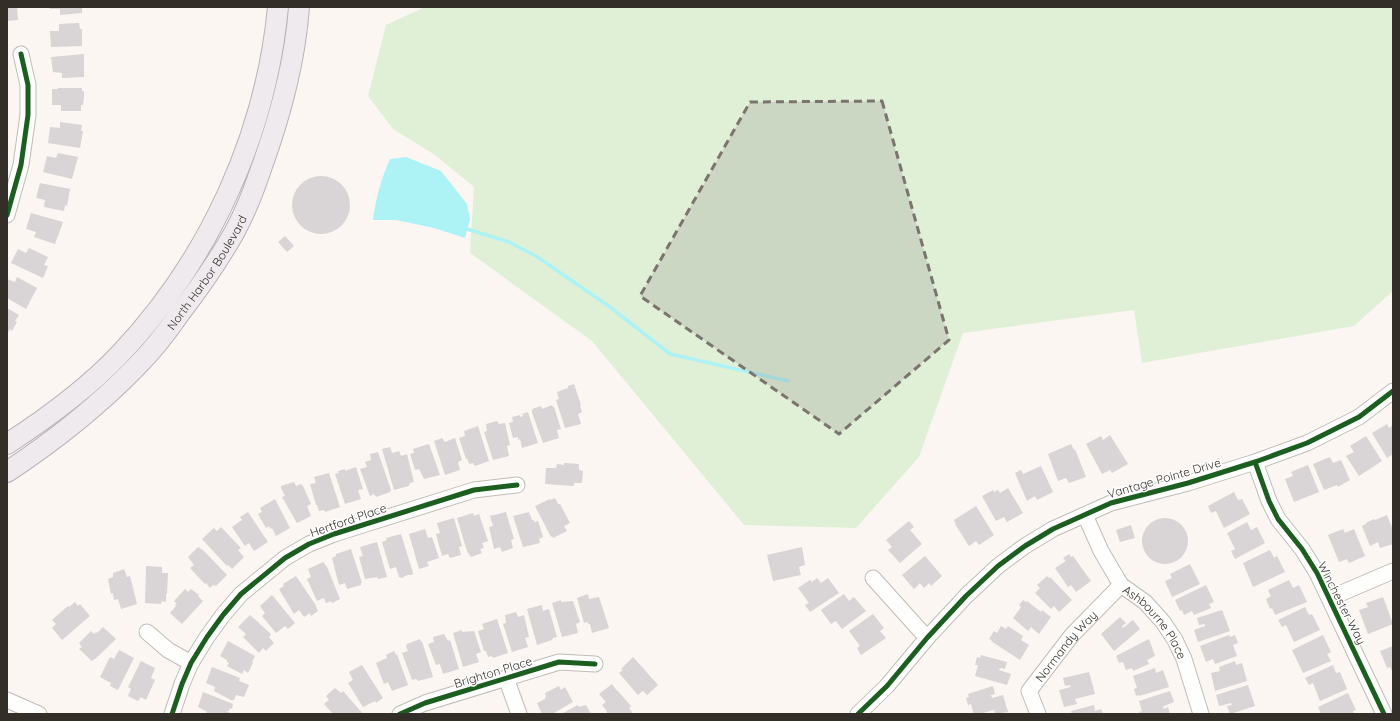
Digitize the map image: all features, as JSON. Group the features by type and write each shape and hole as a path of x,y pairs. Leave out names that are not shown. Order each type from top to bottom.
{"main road":[{"name":"North Harbor Boulevard","path":"7,444 77,394 120,354 154,315 184,274 212,227 232,186 251,136 268,79 278,7"},
{"name":"North Harbor Boulevard","path":"7,472 49,444 95,407 137,366 171,326 205,280 235,231 255,186 273,137 289,78 298,24 299,7"}],"street":[{"path":"7,215 14,164 28,115 28,85 21,54"},
{"name":"Vantage Pointe Drive","path":"858,714 887,686 927,638 966,596 998,566 1025,546 1047,533 1111,503 1188,483 1255,462 1307,443 1359,417 1393,391"},
{"name":"Winchester Way","path":"1255,462 1269,501 1278,518 1302,549 1317,573 1384,714"},
{"name":"Hertford Place","path":"172,714 182,684 191,664 222,615 241,594 285,558 309,544 334,534 474,490 517,485"},
{"name":"Ashbourne Place","path":"1084,515 1100,551 1121,585 1145,602 1163,622 1176,640 1184,659 1201,714"},
{"path":"1330,598 1393,571"},
{"path":"873,578 927,638"},
{"name":"Normandy Way","path":"1038,714 1029,691 1072,635 1121,585"},
{"path":"147,632 168,650 191,664"},
{"name":"Brighton Place","path":"400,714 425,703 560,662 594,664"},
{"path":"506,678 519,714"},
{"path":"7,700 39,714"}],"highlighted area":[{"path":"882,101 949,340 839,434 640,296 750,102"}],"green space":[{"path":"425,7 1393,7 1393,291 1354,326 1142,363 1134,310 963,333 919,457 856,528 744,525 592,341 470,253 474,187 435,155 393,129 368,96 386,25"}],"water":[{"path":"406,157 441,171 467,204 470,219 465,238 434,228 396,220 373,220 379,189 390,159"}],"building":[{"path":"7,7 17,7 18,20 7,21"},
{"path":"50,7 82,7 82,13 60,15 60,9 50,9"},
{"path":"79,23 80,29 82,29 82,46 51,47 50,31 59,31 59,24"},
{"path":"84,54 84,77 62,78 62,73 53,72 51,57"},
{"path":"82,88 82,91 84,91 84,96 81,111 61,111 61,105 52,105 52,89"},
{"path":"60,122 82,125 81,131 83,131 80,148 48,143 50,127 60,128"},
{"path":"58,153 78,157 72,179 43,172 47,156 56,158"},
{"path":"315,176 327,176 342,184 350,199 350,211 342,226 327,234 315,234 300,226 292,211 292,199 300,184"},
{"path":"40,183 70,189 67,206 65,205 64,211 44,207 45,200 36,198"},
{"path":"31,213 63,222 55,244 34,237 36,232 26,229"},
{"path":"285,236 294,246 287,252 278,242"},
{"path":"29,248 48,257 44,265 48,266 43,278 11,263 18,249 26,253"},
{"path":"17,277 37,288 26,309 7,298 7,279 15,282"},
{"path":"7,308 19,315 15,321 17,322 12,331 10,329 7,334"},
{"path":"574,384 581,405 582,412 578,414 581,424 565,428 556,400 559,399 557,392"},
{"path":"552,405 561,429 557,430 559,438 543,443 532,413 532,409 541,406 542,409"},
{"path":"528,412 538,443 522,448 520,439 518,440 518,437 513,438 509,423 513,422 512,417 520,415 520,417 523,416 522,414"},
{"path":"497,421 499,424 505,423 510,445 507,446 509,456 493,460 484,432 487,431 486,424"},
{"path":"1387,424 1389,428 1393,425 1393,454 1387,458 1372,433"},
{"path":"478,426 489,461 475,466 473,463 469,464 467,458 466,459 459,438 465,436 464,431"},
{"path":"1110,435 1128,464 1112,473 1110,470 1102,474 1086,444 1101,436 1103,440"},
{"path":"1366,436 1382,461 1359,476 1346,456 1354,452 1350,446"},
{"path":"442,438 445,442 455,438 462,460 458,462 460,470 445,475 434,441"},
{"path":"429,444 440,475 424,479 419,469 415,470 410,454 414,453 413,449"},
{"path":"1071,444 1074,450 1075,449 1086,477 1069,483 1066,478 1058,481 1048,454"},
{"path":"390,447 392,453 399,451 401,456 407,454 414,482 410,483 409,486 394,490 382,449"},
{"path":"378,452 391,490 390,492 376,497 374,494 370,496 360,469 367,467 365,462 371,460 370,454"},
{"path":"1330,457 1333,463 1341,460 1350,480 1338,487 1337,485 1324,490 1313,464"},
{"path":"564,463 579,464 579,470 583,471 582,483 574,483 574,486 545,484 546,468 556,468 557,464 564,465"},
{"path":"1308,465 1319,492 1294,502 1285,479 1293,476 1291,472"},
{"path":"1041,466 1053,492 1037,500 1035,496 1027,501 1015,473 1021,470 1023,474"},
{"path":"356,467 363,489 358,490 361,499 345,504 335,474 339,473 338,471 345,469 345,471"},
{"path":"329,473 340,507 325,512 324,510 319,511 310,484 316,483 314,477"},
{"path":"294,482 296,486 301,484 303,486 311,504 307,506 311,516 297,523 282,497 285,496 281,488 281,486"},
{"path":"1008,488 1023,513 1007,522 1004,517 996,521 982,496 993,490 994,492 998,490 1000,493"},
{"path":"1234,492 1238,500 1242,499 1250,514 1224,528 1216,511 1211,513 1208,506"},
{"path":"555,498 558,504 560,504 570,523 564,526 567,531 553,538 552,536 551,537 535,506"},
{"path":"275,499 290,528 276,536 272,528 270,529 269,526 266,528 258,514 262,512 260,508"},
{"path":"976,506 994,535 979,545 976,541 969,546 954,520"},
{"path":"248,512 268,542 254,551 249,543 245,546 232,527 242,520 240,517"},
{"path":"506,512 514,539 511,540 513,548 502,552 500,547 494,549 489,527 493,526 490,516"},
{"path":"529,512 534,522 538,521 543,537 539,539 540,543 523,547 513,516"},
{"path":"473,513 474,516 479,514 488,541 482,543 484,548 480,549 482,553 471,557 467,551 457,518"},
{"path":"1387,515 1393,530 1393,544 1380,548 1378,542 1370,546 1362,526 1367,522"},
{"path":"454,518 462,546 459,547 461,555 450,558 448,554 442,556 436,534 440,533 437,523"},
{"path":"1170,518 1174,519 1184,528 1187,532 1187,550 1178,560 1170,564 1160,564 1152,560 1143,550 1142,536 1146,528 1156,519"},
{"path":"909,521 914,527 910,530 922,544 900,563 888,550 892,547 886,540"},
{"path":"1247,522 1251,530 1257,527 1265,543 1235,559 1231,551 1235,549 1227,533"},
{"path":"1131,525 1135,538 1120,542 1116,530"},
{"path":"221,527 241,548 238,550 244,557 232,569 228,565 227,566 202,539 214,528 217,531"},
{"path":"425,529 428,538 432,537 439,558 427,562 429,566 419,569 409,534"},
{"path":"1343,529 1345,533 1354,529 1365,556 1349,563 1347,559 1339,562 1328,535"},
{"path":"401,534 413,573 412,575 407,575 402,578 399,577 396,567 390,569 382,542 387,540 386,538"},
{"path":"377,542 387,577 365,579 359,557 363,556 360,547"},
{"path":"198,547 204,551 227,575 216,586 213,585 210,588 190,568 194,565 188,557"},
{"path":"802,547 805,565 799,567 801,575 773,581 767,555"},
{"path":"351,549 362,583 361,585 347,589 345,583 339,585 332,558 336,556 336,554"},
{"path":"1270,550 1274,558 1277,556 1285,572 1253,587 1243,563"},
{"path":"1069,554 1071,557 1073,556 1091,581 1076,592 1071,585 1068,587 1055,568 1066,561 1063,558"},
{"path":"925,556 942,576 931,586 929,583 924,588 920,583 914,589 902,575"},
{"path":"323,562 327,567 340,599 332,603 331,601 326,603 324,598 317,601 307,579 311,577 308,569"},
{"path":"1190,564 1200,584 1172,597 1165,581 1172,578 1170,574"},
{"path":"146,566 162,567 162,573 168,573 166,602 162,601 161,604 145,603"},
{"path":"124,569 127,577 130,576 137,604 121,609 118,599 114,600 113,593 111,594 108,579 113,577 113,573"},
{"path":"296,576 318,611 311,616 310,613 304,617 299,610 294,614 279,589 284,586 283,584"},
{"path":"1047,576 1049,578 1050,577 1072,600 1059,612 1054,606 1051,609 1035,593 1040,588 1037,585"},
{"path":"817,578 821,583 828,578 839,593 810,612 805,605 809,603 798,588 810,580 812,582"},
{"path":"1289,580 1293,588 1299,585 1307,602 1275,615 1272,608 1270,609 1266,599 1271,596 1268,590"},
{"path":"1206,585 1214,602 1209,604 1211,608 1194,615 1192,611 1184,615 1182,610 1180,611 1175,600"},
{"path":"185,589 188,592 191,589 199,595 198,596 203,601 182,624 170,613 177,604 174,601"},
{"path":"588,594 589,599 599,597 609,628 592,633 590,624 588,624 588,622 584,623 577,598"},
{"path":"844,594 849,601 854,597 866,611 842,629 836,621 831,624 821,610"},
{"path":"272,595 295,623 288,629 285,626 276,633 262,616 265,613 260,606"},
{"path":"1383,597 1393,624 1368,634 1359,610 1368,607 1366,603"},
{"path":"561,600 561,602 573,601 580,622 576,624 578,633 562,637 552,603"},
{"path":"1023,600 1026,602 1027,601 1041,612 1042,610 1051,617 1039,634 1031,627 1028,631 1013,618 1021,607 1019,605"},
{"path":"75,602 78,606 80,604 90,616 62,640 52,628 56,624 52,620"},
{"path":"542,605 543,611 549,609 557,637 537,645 527,609"},
{"path":"1305,607 1309,615 1312,614 1320,630 1294,642 1286,625 1282,627 1278,620"},
{"path":"1222,610 1230,631 1198,642 1194,630 1205,626 1205,624 1199,625 1197,618"},
{"path":"516,612 518,617 524,615 529,637 525,638 528,647 512,652 503,624 506,623 505,615"},
{"path":"873,614 884,628 880,631 886,638 861,655 857,648 860,646 849,631"},
{"path":"250,615 271,634 269,637 274,643 266,651 263,648 259,653 243,637 246,634 238,627"},
{"path":"1120,617 1126,623 1122,626 1123,628 1133,620 1140,629 1114,651 1101,634"},
{"path":"497,619 508,653 493,658 492,656 488,657 486,651 484,651 478,631 484,629 482,624"},
{"path":"1001,626 1006,629 1008,626 1023,636 1021,640 1029,645 1020,660 989,639 994,631 997,633"},
{"path":"103,627 116,639 92,661 79,649 82,647 79,643 91,631 94,634 96,632 97,633"},
{"path":"462,630 462,632 474,631 481,652 476,654 479,662 463,667 453,633"},
{"path":"444,634 448,641 450,640 459,669 443,674 440,664 436,665 428,644 434,642 433,637"},
{"path":"1229,635 1230,637 1235,635 1238,643 1233,645 1237,656 1215,664 1213,659 1206,662 1200,646"},
{"path":"1323,635 1331,652 1327,654 1331,661 1303,673 1292,650"},
{"path":"420,639 421,642 422,641 433,677 418,681 416,679 412,680 402,653 408,651 406,646 407,644"},
{"path":"1149,639 1155,656 1147,660 1149,664 1133,671 1132,668 1126,670 1123,662 1119,663 1116,656"},
{"path":"228,641 255,656 248,673 244,670 242,674 227,666 229,663 227,660 220,656"},
{"path":"1393,646 1393,673 1390,667 1387,668 1380,651"},
{"path":"119,650 134,658 118,690 110,686 111,683 100,677 110,657 114,659"},
{"path":"394,651 396,655 397,654 408,685 392,691 388,682 384,684 376,663 387,658 386,655"},
{"path":"981,655 1007,662 1005,669 1000,668 999,670 1011,674 1007,685 975,676 978,665 975,665 977,657 980,658"},
{"path":"633,657 658,685 647,695 643,691 638,695 619,673"},
{"path":"141,661 155,668 151,678 155,680 146,700 141,697 138,701 128,696 131,689 128,687"},
{"path":"1235,661 1236,665 1242,663 1247,681 1215,691 1211,673 1220,671 1219,667"},
{"path":"362,665 383,698 376,703 375,701 363,707 348,683 353,680 349,672"},
{"path":"1333,665 1336,673 1340,672 1347,689 1320,701 1313,683 1309,685 1305,678"},
{"path":"212,667 240,678 239,681 249,685 244,697 236,695 234,700 231,700 214,691 215,687 206,683"},
{"path":"1155,668 1156,673 1163,670 1169,687 1136,696 1134,689 1137,688 1133,676"},
{"path":"1089,672 1095,694 1075,699 1077,704 1064,707 1059,690 1071,687 1070,685 1065,686 1063,678"},
{"path":"612,684 631,706 629,708 632,714 608,714 602,705 606,702 599,694"},
{"path":"1248,685 1255,706 1230,714 1227,706 1232,705 1231,703 1219,706 1216,695"},
{"path":"559,686 561,690 565,687 573,702 552,714 542,714 537,703 545,699 545,693"},
{"path":"993,686 995,694 991,695 992,698 1003,695 1008,712 995,714 994,710 974,714 971,704 968,705 966,698 969,697 968,694"},
{"path":"335,688 341,693 343,691 363,714 333,714 324,704 329,700 326,696"},
{"path":"1170,691 1174,702 1163,707 1164,709 1168,707 1170,714 1140,714 1139,712 1142,711 1139,701"},
{"path":"203,692 233,704 232,709 230,708 229,711 226,711 230,714 207,714 206,711 198,707"},
{"path":"1348,693 1356,710 1353,711 1354,714 1321,714 1318,707"},
{"path":"578,705 579,707 586,705 591,714 561,714"},
{"path":"1094,705 1095,711 1101,709 1103,714 1072,714 1071,711"}],"waterway":[{"path":"467,229 509,242 536,256 610,307 670,354 788,381"}],"cycle path":[{"path":"7,215 21,165 28,115 28,85 21,54"},
{"path":"858,714 887,686 927,638 966,596 998,566 1025,546 1053,529 1111,503 1188,483 1255,462 1307,443 1359,417 1393,391"},
{"path":"1255,462 1269,501 1278,519 1302,549 1317,573 1384,714"},
{"path":"172,714 191,663 207,637 241,594 285,558 309,544 334,534 474,490 517,485"},
{"path":"400,714 425,703 559,662 595,664"}]}
